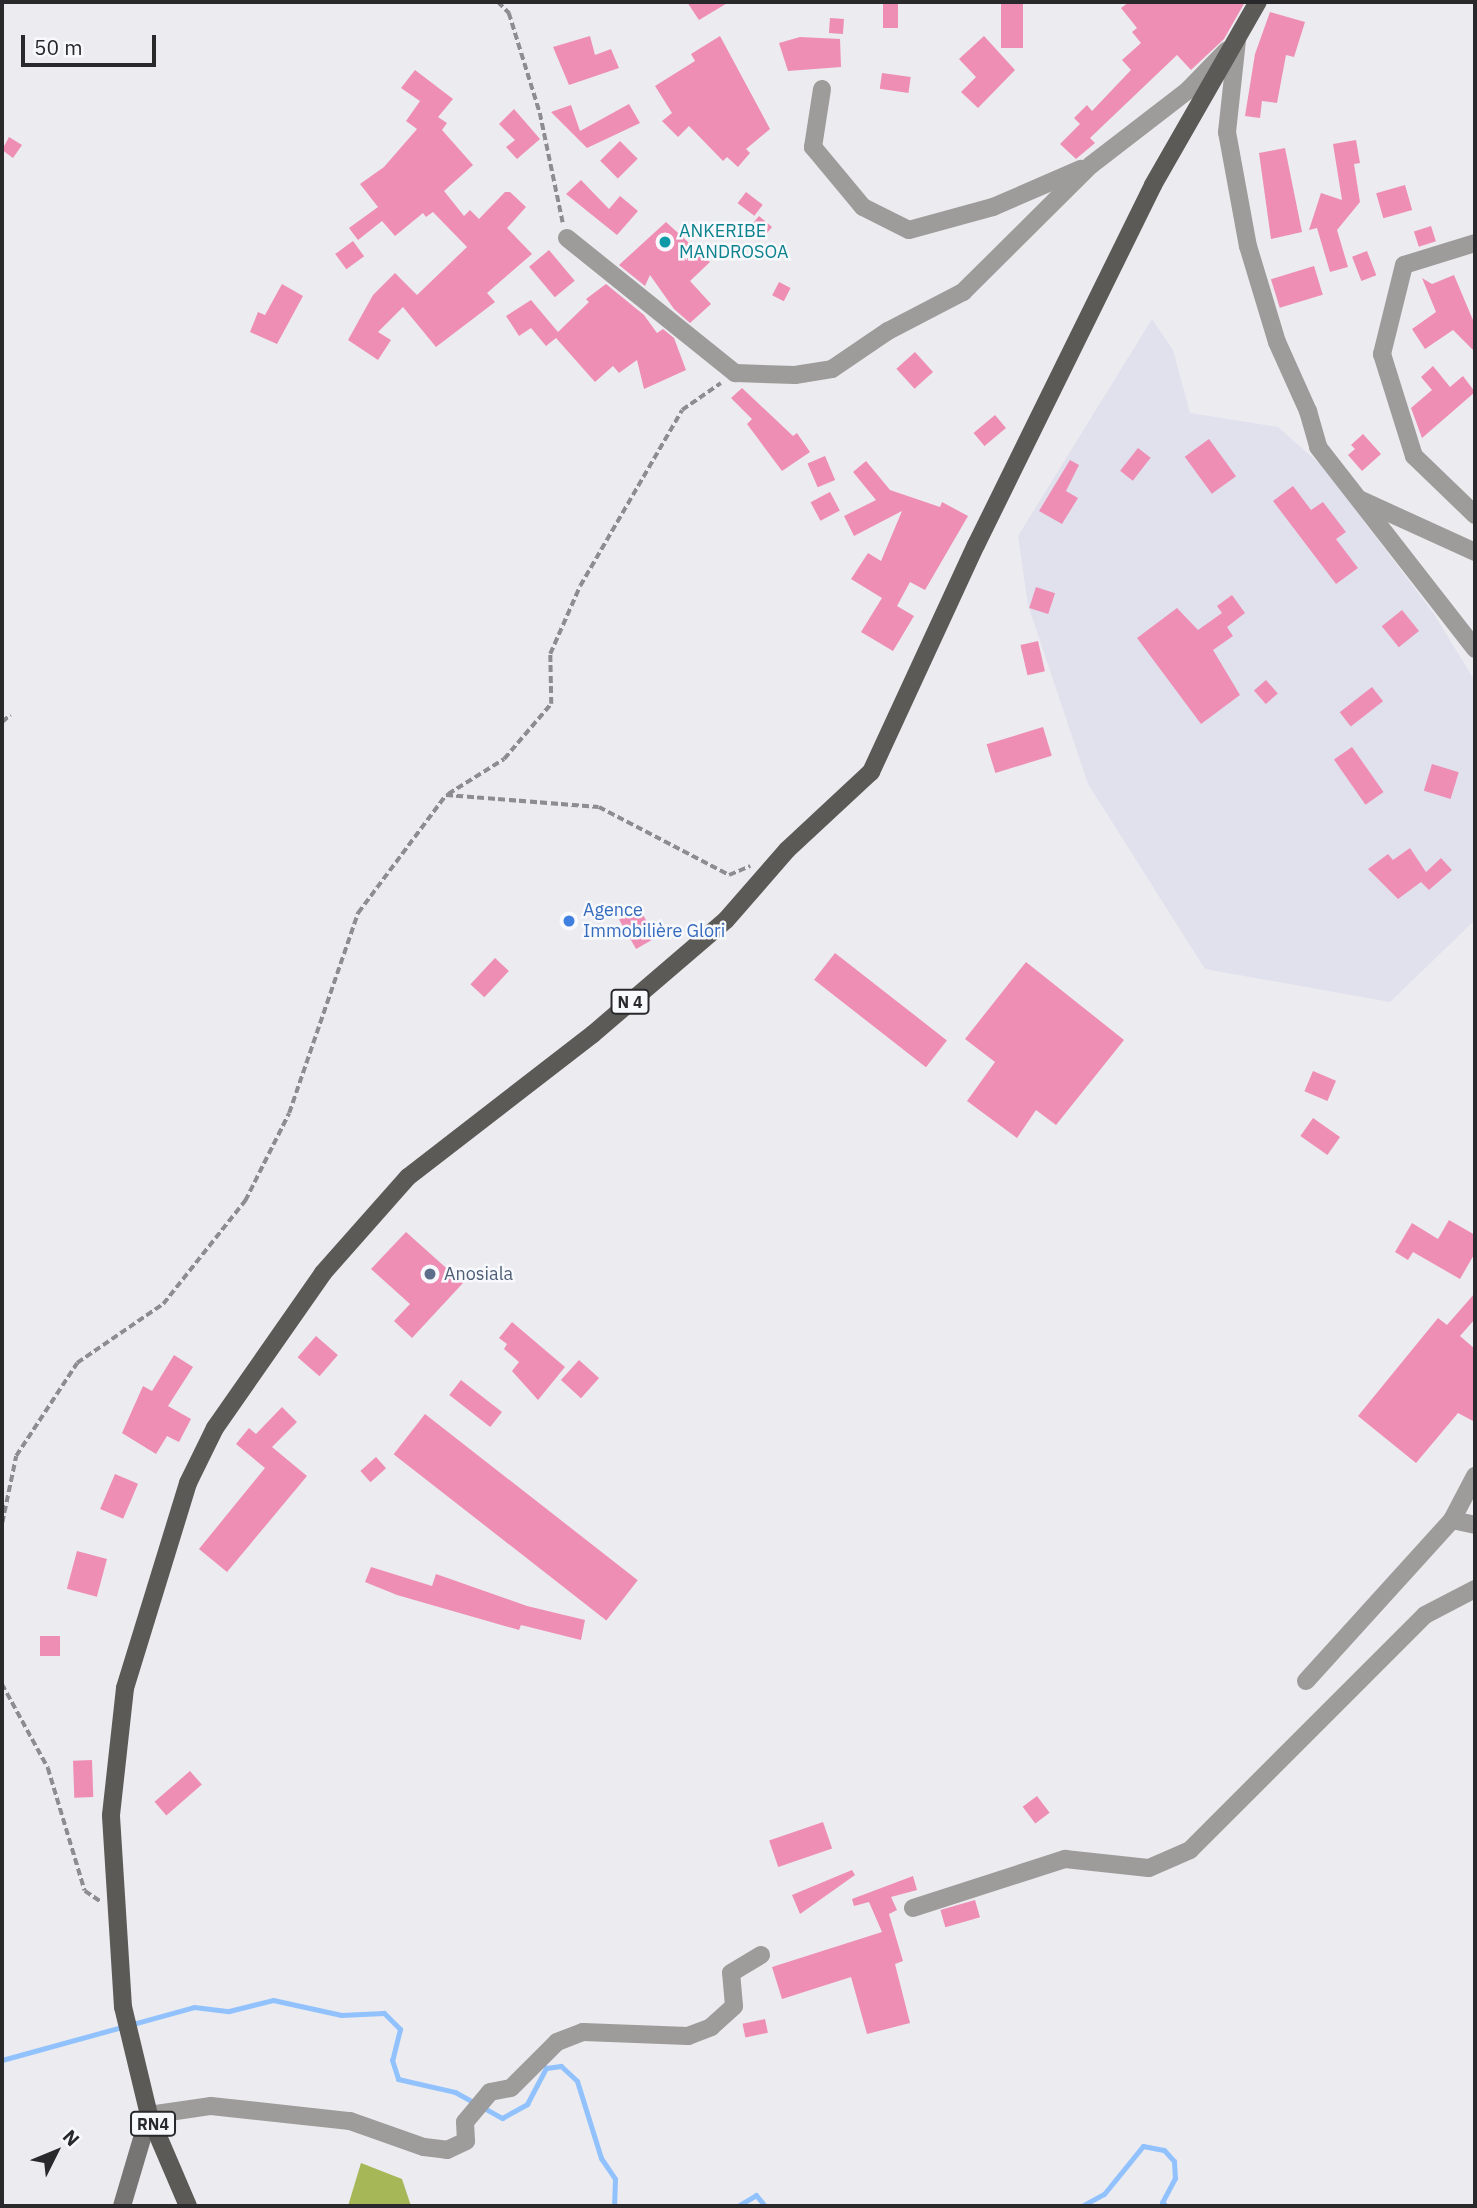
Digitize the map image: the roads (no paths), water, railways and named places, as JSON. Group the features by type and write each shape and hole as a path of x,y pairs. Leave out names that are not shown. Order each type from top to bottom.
{"main road":[{"name":"N 4","path":"130,2037 123,2007 113,1909 111,1815 125,1688 188,1483 215,1428 323,1273 408,1177 593,1034 726,920 787,850 871,772 976,545 1153,185 1258,2"},
{"name":"RN4","path":"130,2037 149,2115 188,2206"}],"street":[{"path":"567,238 735,373 795,375 832,369 888,331 963,292 1091,165 1187,91 1237,40"},
{"path":"1237,40 1227,132 1248,246 1318,447 1475,649"},
{"path":"822,89 813,148 863,207 909,230 993,207 1091,165"},
{"path":"1475,243 1404,265 1382,354 1414,456 1475,515"},
{"path":"1357,498 1475,552"},
{"path":"1306,1681 1452,1520 1475,1476"},
{"path":"1452,1520 1475,1525"},
{"path":"913,1909 1065,1858 1149,1868 1190,1850 1425,1615 1475,1589"},
{"path":"122,2206 149,2115 211,2106 350,2121 424,2147 447,2150 466,2141 465,2122 490,2092 511,2088 557,2042 583,2032 688,2036 711,2027 734,2006 731,1973 761,1955"}],"waterway":[{"path":"2,2060 194,2007 229,2011 273,2000 341,2015 384,2013 400,2029 392,2060 398,2079 455,2092 502,2118 527,2104 546,2068 561,2066 577,2081 601,2158 615,2179 614,2206"},
{"path":"1082,2206 1104,2194 1143,2146 1164,2150 1174,2161 1175,2178 1162,2202 1166,2206"},
{"path":"738,2206 756,2195 765,2206"}],"place":[{"name":"ANKERIBE MANDROSOA","path":"665,242"},
{"name":"Agence Immobilière Glori","path":"569,921"},
{"name":"Anosiala","path":"430,1274"}]}
